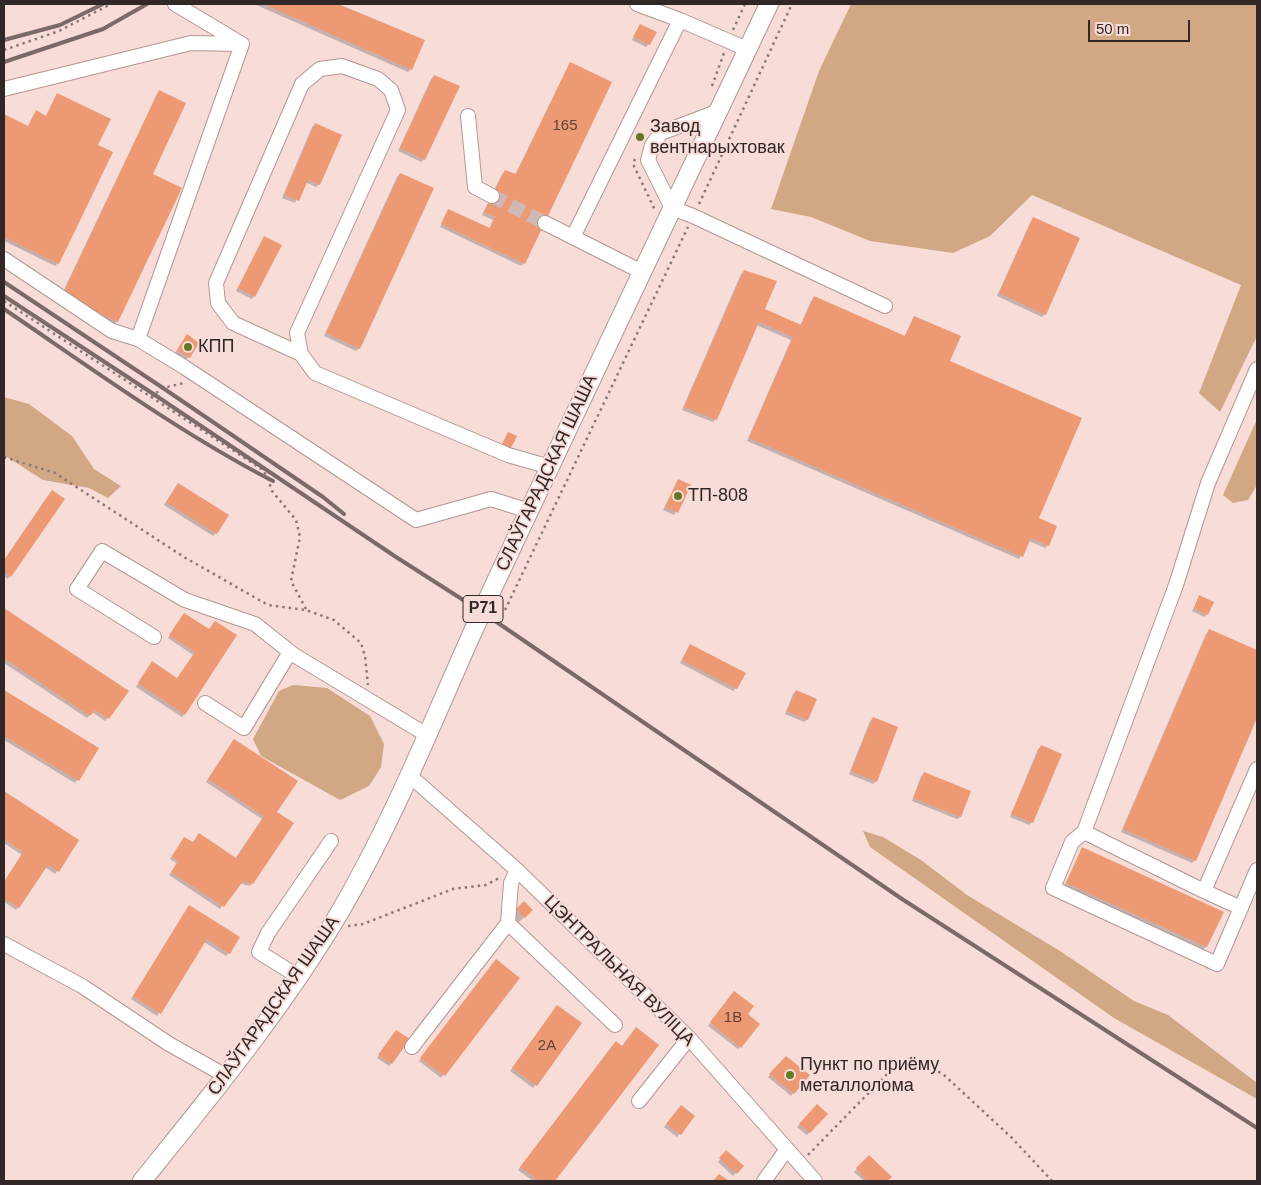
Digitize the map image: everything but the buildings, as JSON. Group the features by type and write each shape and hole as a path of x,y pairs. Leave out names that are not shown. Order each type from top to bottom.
{"main road":[{"name":"СЛАЎГАРАДСКАЯ ШАША","path":"142,1181 226,1076 299,977 367,863 529,511 642,272 664,210 719,111 769,4"}],"street":[{"path":"176,4 242,44"},
{"path":"637,4 747,49"},
{"path":"573,237 680,20"},
{"path":"4,89 191,43 242,44"},
{"path":"138,339 242,44"},
{"path":"301,354 232,323 218,303 216,283 302,84 320,69 342,66 378,79 391,90 398,110 297,333 301,354 315,373 508,455 550,467"},
{"path":"719,111 661,133 652,145 648,160 664,210 693,216 885,306"},
{"path":"468,116 475,187 492,196"},
{"path":"545,223 642,272"},
{"path":"4,259 112,331 138,339 203,379 416,520 491,499 529,511"},
{"path":"1257,369 1208,482 1176,585 1084,832 1072,842 1053,888 1216,964 1257,870"},
{"path":"154,637 77,588 102,551 185,600 255,624 290,652 427,735"},
{"path":"205,703 244,728 290,652"},
{"path":"1204,891 1257,768"},
{"name":"ЦЭНТРАЛЬНАЯ ВУЛІЦА","path":"409,775 517,870 689,1038 815,1181"},
{"path":"1084,832 1241,908"},
{"path":"299,977 259,952 268,933 331,842"},
{"path":"412,1047 508,923 511,883 517,870"},
{"path":"508,923 615,1024"},
{"path":"4,944 82,986 169,1044 226,1076"},
{"path":"639,1100 689,1038"},
{"path":"764,1181 787,1149"}],"path":[{"path":"4,50 60,31 111,4"},
{"path":"709,94 728,42 745,4"},
{"path":"505,610 792,4"},
{"path":"636,156 632,164 664,210"},
{"path":"4,301 263,470 272,491 296,520 300,537 292,581 306,610"},
{"path":"151,398 163,388 203,379"},
{"path":"4,457 55,473 184,557 268,605 306,610 334,620 362,642 370,701"},
{"path":"329,928 362,924 453,889 486,885 517,870"},
{"path":"800,1163 891,1070 902,1064 916,1063 934,1069 944,1076 1012,1138 1052,1181"}],"shaded area":[{"path":"851,4 1257,4 1257,336 1220,412 1199,393 1241,285 1032,195 990,236 953,253 870,241 811,217 771,209 819,71"},
{"path":"4,397 29,404 72,436 94,469 121,486 108,498 89,488 43,480 4,455"},
{"path":"1257,419 1257,485 1248,500 1233,503 1223,495"},
{"path":"293,685 327,688 370,716 384,744 381,767 369,786 340,800 261,756 253,739 279,691"},
{"path":"863,831 883,837 921,860 967,895 1060,951 1134,1001 1168,1015 1257,1083 1257,1099 1114,1018 870,847"}],"tunnel":[{"path":"492,196 545,223"}],"railway":[{"path":"4,40 60,25 103,4"},
{"path":"4,62 103,29 147,4"},
{"path":"4,282 323,497 344,514"},
{"path":"4,296 396,557 482,612 902,899 1257,1128"},
{"path":"4,309 170,421 273,481"}],"place":[{"name":"Завод вентнарыхтовак","path":"640,137"},
{"name":"КПП","path":"188,347"},
{"name":"ТП-808","path":"678,496"},
{"name":"Пункт по приёму металлолома","path":"790,1075"}]}
